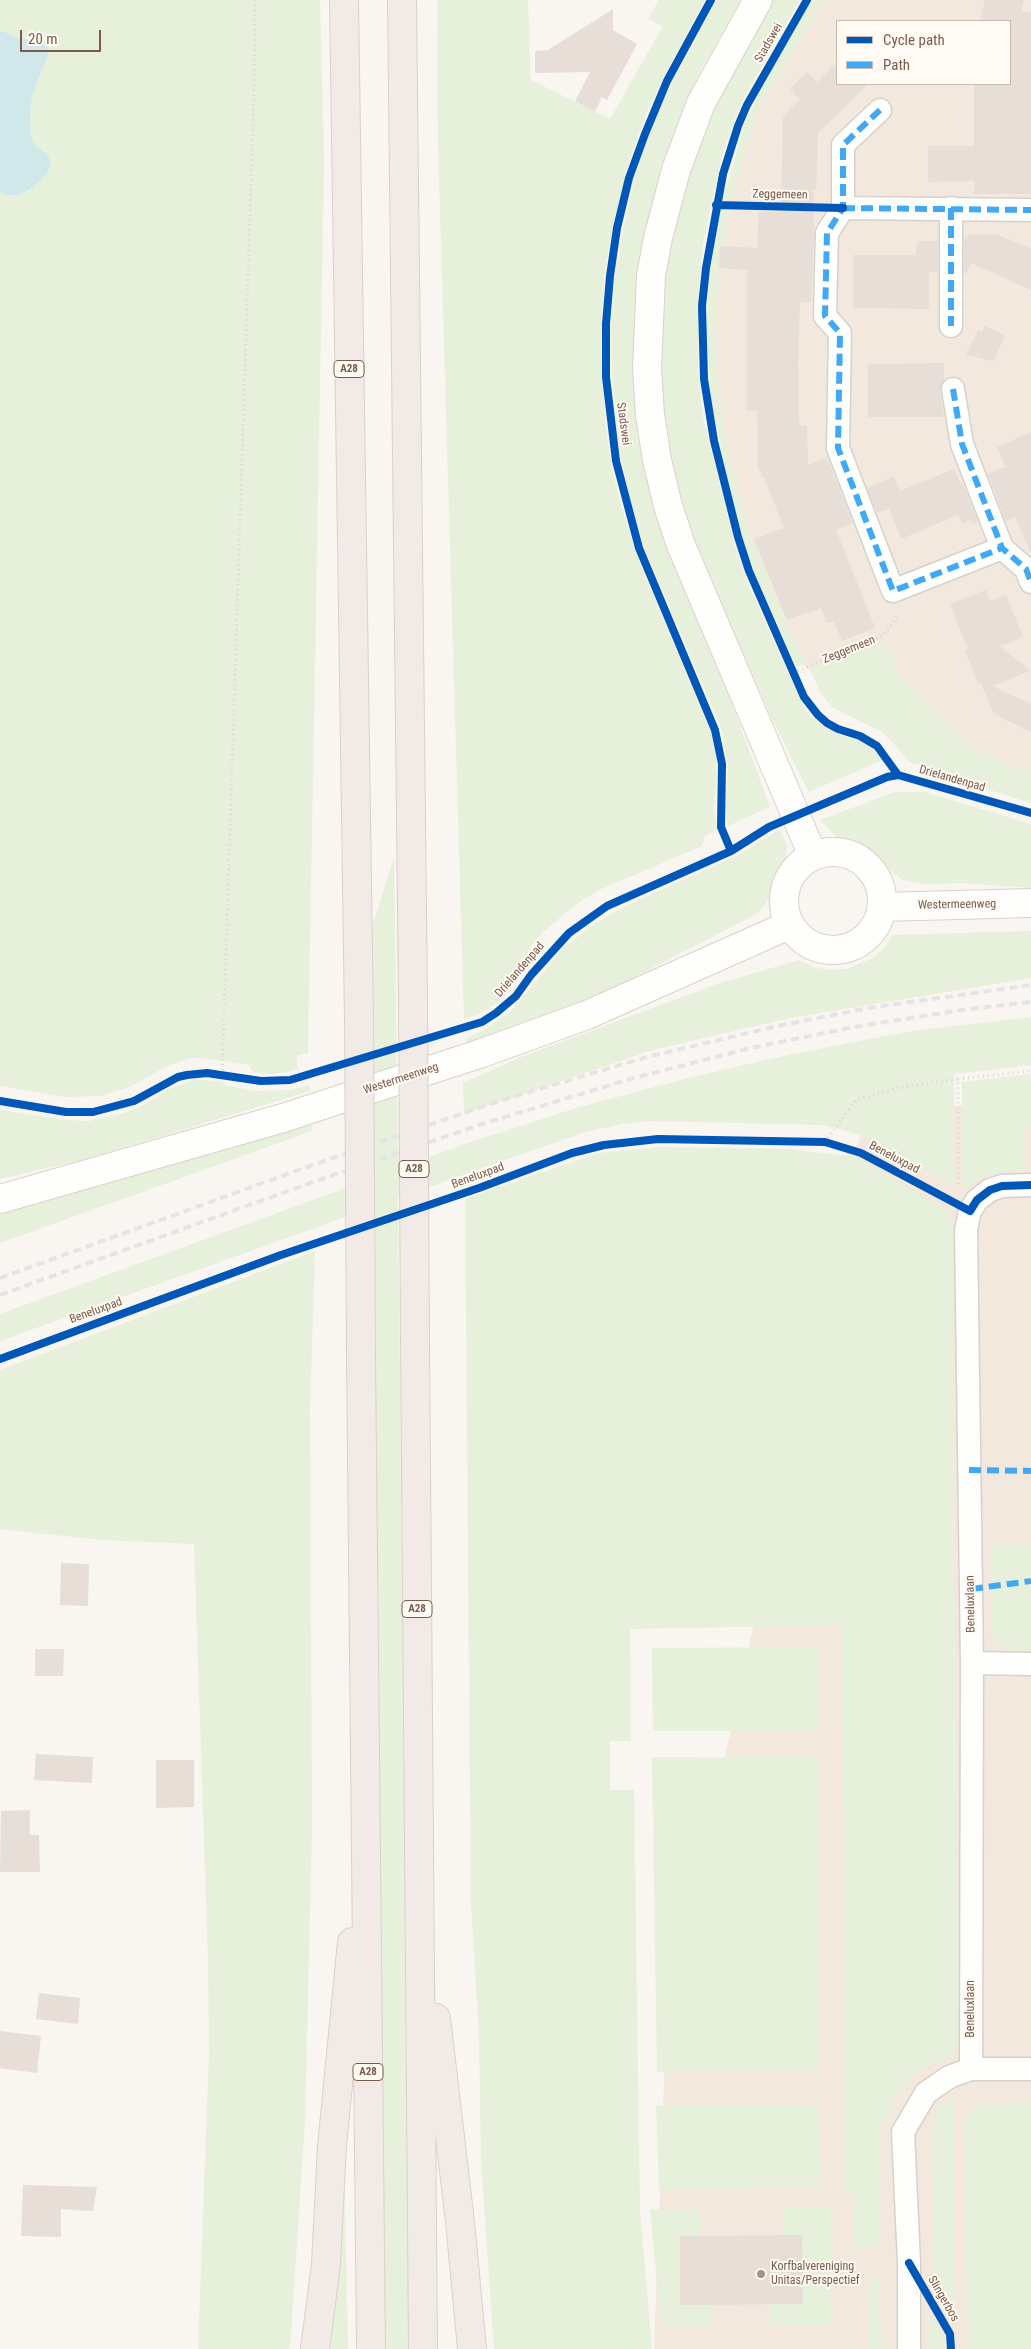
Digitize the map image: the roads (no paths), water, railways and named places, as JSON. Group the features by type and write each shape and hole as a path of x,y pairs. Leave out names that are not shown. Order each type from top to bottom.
{"highway":[{"name":"A28","path":"344,0 359,1018 371,2349"},
{"name":"A28","path":"402,0 414,999 423,2349"},
{"name":"A28","path":"315,2349 326,2264 332,2146 366,1794"},
{"name":"A28","path":"419,1880 460,2222 472,2349"}],"street":[{"path":"758,0 701,103 676,170 660,230 651,276 647,368 650,416 657,460 678,537 813,856"},
{"path":"880,110 843,145 843,208 827,233 825,316 840,333 838,448 893,591 1002,548"},
{"path":"843,208 1031,210"},
{"path":"951,208 951,326"},
{"path":"953,389 962,444 1002,548 1029,573"},
{"path":"833,852 853,856 870,868 880,886 882,907 877,924 866,938 851,948 834,951 816,948 801,939 789,925 783,899 786,885 792,873 801,863 813,856 833,852"},
{"name":"Westermeenweg","path":"882,907 1031,903"},
{"name":"Westermeenweg","path":"0,1198 283,1118 482,1052 587,1015 789,925"},
{"name":"Beneluxlaan","path":"971,2069 972,1664 966,1230 964,1208 990,1190 1002,1186 1031,1185"},
{"path":"972,1664 1031,1664"},
{"path":"971,2069 1031,2069"},
{"name":"Slingerbos","path":"909,2349 909,2263 903,2132 926,2092 949,2077 971,2069"}],"water":[{"path":"2,31 20,39 44,40 48,48 47,58 33,93 30,111 31,136 34,144 47,154 51,163 47,174 31,189 20,195 6,195 0,191 0,32"}],"railway":[{"path":"0,1278 307,1167 496,1102 647,1057 777,1026 868,1008 1031,985"},
{"path":"0,1295 313,1182 482,1124 630,1079 751,1048 854,1027 962,1010 1031,1002"}],"place":[{"name":"Korfbalvereniging Unitas/Perspectief","path":"761,2274"}]}
